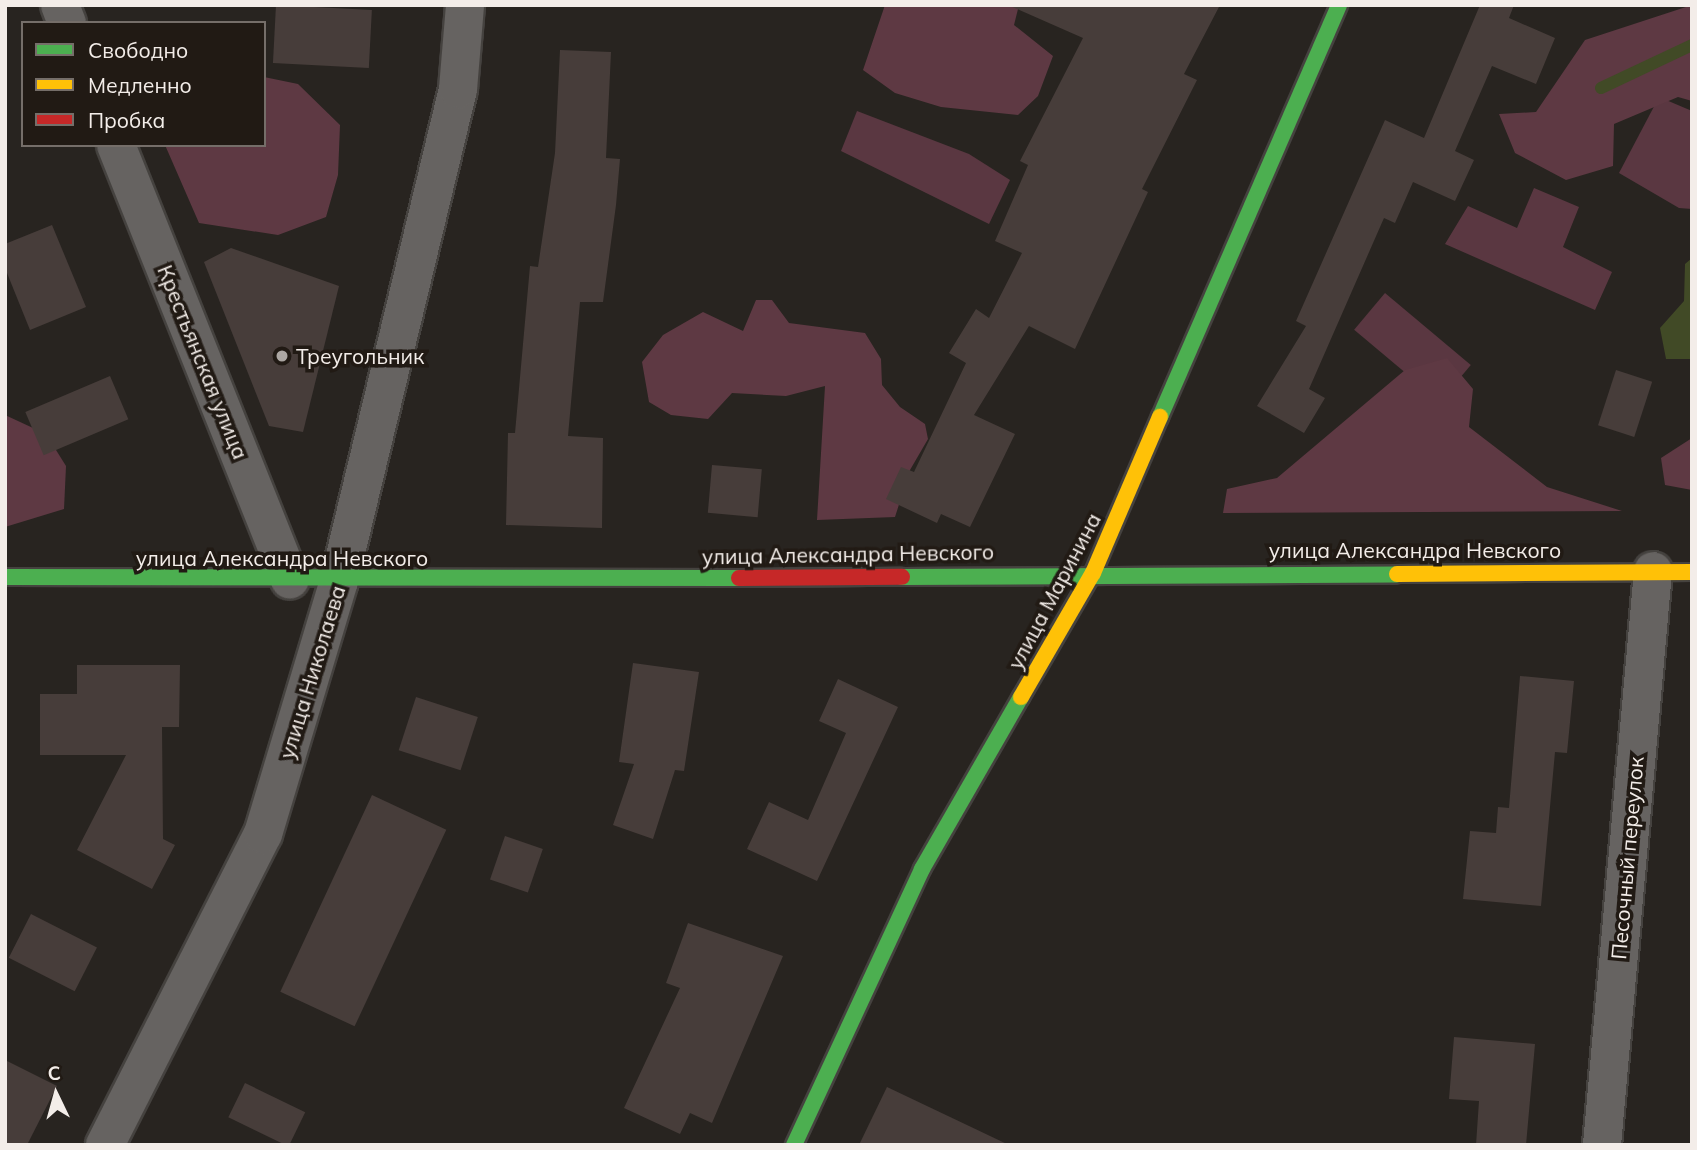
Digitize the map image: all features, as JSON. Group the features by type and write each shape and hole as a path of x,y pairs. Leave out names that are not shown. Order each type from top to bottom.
{"main road":[{"name":"улица Маринина","path":"794,1145 922,869 1093,573 1339,5"},
{"name":"улица Александра Невского","path":"5,577 339,581 1093,573 1692,572"}],"street":[{"name":"улица Николаева","path":"105,1145 263,834 339,581 458,89 465,5"},
{"name":"Крестьянская улица","path":"117,147 290,579"},
{"name":"Песочный переулок","path":"1601,1145 1653,571"}],"shaded area":[{"path":"885,5 1019,5 1014,25 1053,56 1038,96 1018,115 941,107 895,93 863,70"},
{"path":"1692,5 1692,101 1678,97 1614,124 1613,166 1566,180 1515,153 1499,114 1536,112 1585,40"},
{"path":"266,77 298,84 340,125 338,175 326,217 278,235 199,223 166,147 266,147"},
{"path":"1659,97 1692,111 1692,209 1679,208 1619,173"},
{"path":"857,111 969,154 1010,180 989,224 841,151"},
{"path":"1534,188 1579,207 1563,247 1612,272 1595,310 1445,244 1468,206 1517,228"},
{"path":"1692,258 1692,359 1666,359 1660,328 1684,301 1685,264"},
{"path":"1385,293 1471,365 1440,402 1354,330"},
{"path":"756,300 772,300 789,323 865,333 881,359 882,385 900,407 925,424 928,439 910,470 895,517 817,520 825,386 786,396 732,393 708,419 671,415 649,402 642,362 663,335 703,312 743,331"},
{"path":"1447,358 1473,389 1469,427 1547,487 1622,511 1223,513 1227,489 1277,478 1405,370"},
{"path":"5,415 46,434 66,466 64,509 5,527"},
{"path":"1692,438 1692,490 1665,485 1661,458"}],"building":[{"path":"276,5 372,10 369,68 273,63"},
{"path":"1008,5 1220,5 1184,74 1197,80 1142,189 1148,192 1075,349 1029,326 974,415 1015,434 970,527 941,514 937,523 886,499 901,467 914,472 966,363 949,353 976,309 989,318 1022,253 995,241 1028,165 1020,161 1083,38"},
{"path":"1480,5 1514,5 1509,18 1555,38 1536,84 1492,66 1455,151 1474,160 1455,201 1413,182 1395,223 1384,218 1309,389 1325,398 1304,433 1257,406 1306,326 1296,321 1385,120 1424,138"},
{"path":"560,50 611,52 606,158 620,159 616,205 603,302 580,302 568,436 603,438 602,528 506,525 508,433 515,433 530,266 538,267 555,153"},
{"path":"52,225 86,307 30,330 5,268 5,244"},
{"name":"Треугольник","path":"231,248 339,286 303,432 269,426 204,262"},
{"path":"1616,370 1652,382 1634,437 1598,425"},
{"path":"110,376 128,419 44,455 25,412"},
{"path":"712,465 762,469 758,517 708,513"},
{"path":"633,663 699,672 684,771 675,770 653,839 613,825 634,764 619,762"},
{"path":"77,665 180,665 179,727 162,727 163,839 175,845 152,889 77,850 126,755 40,755 40,694 77,694"},
{"path":"1520,676 1574,681 1567,753 1555,752 1541,906 1463,899 1470,831 1496,833 1498,807 1509,808"},
{"path":"838,679 898,707 817,881 747,849 769,802 808,820 846,733 819,721"},
{"path":"416,697 478,717 461,770 399,750"},
{"path":"372,795 446,830 355,1026 280,992"},
{"path":"505,836 543,849 528,893 490,879"},
{"path":"31,914 97,948 75,991 9,958"},
{"path":"688,923 783,956 712,1123 690,1113 680,1134 624,1108 680,988 666,983"},
{"path":"1454,1037 1535,1044 1526,1145 1476,1145 1479,1101 1449,1099"},
{"path":"5,1060 57,1086 27,1145 5,1145"},
{"path":"245,1083 305,1112 289,1145 228,1117"},
{"path":"887,1087 1009,1145 859,1145"}],"waterway":[{"path":"1601,88 1692,45"}],"traffic: fast":[{"path":"1160,417 1339,5"},
{"path":"902,577 1397,574"},
{"path":"5,577 739,578"},
{"path":"794,1145 922,869 1021,697"}],"traffic: slow":[{"path":"1021,697 1093,573 1160,417"},
{"path":"1397,574 1692,572"}],"traffic: jam":[{"path":"739,578 902,577"}],"place":[{"name":"Треугольник","path":"282,356"}]}
